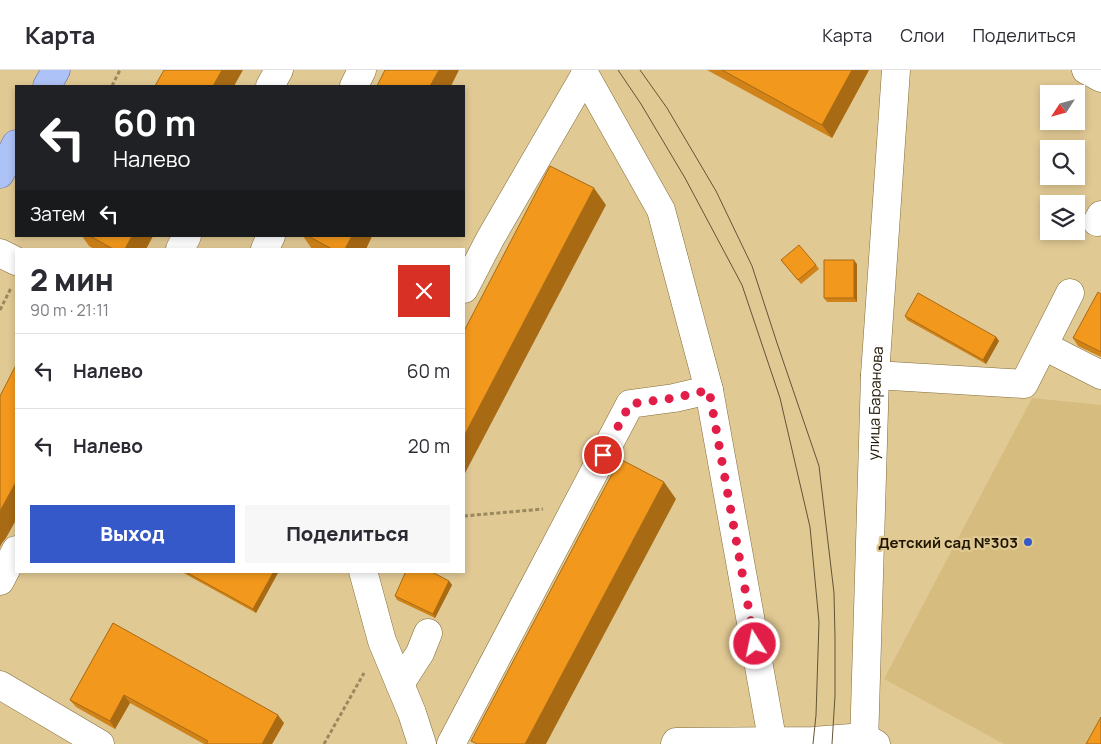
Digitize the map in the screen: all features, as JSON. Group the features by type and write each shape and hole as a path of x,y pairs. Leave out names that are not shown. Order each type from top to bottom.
{"main road":[{"path":"48,85 56,70"},
{"path":"0,174 15,146"}],"street":[{"path":"271,85 279,70"},
{"path":"354,85 362,70"},
{"name":"улица Баранова","path":"868,742 875,375 896,70"},
{"path":"1086,70 1101,78"},
{"path":"465,287 490,239 585,74 661,210 709,390 773,743"},
{"path":"0,253 14,274"},
{"path":"875,375 1024,384 1070,293"},
{"path":"1044,346 1101,375"},
{"path":"450,744 630,404 674,398 709,390"},
{"path":"0,581 15,552"},
{"path":"364,573 382,641 412,713 422,744"},
{"path":"400,684 420,653 428,633"},
{"path":"0,685 100,744"},
{"path":"675,744 676,742 773,743 823,740 868,742"}],"path":[{"path":"112,85 120,70"},
{"path":"0,310 14,274"},
{"path":"465,516 576,506"},
{"path":"324,744 382,641"}],"shaded area":[{"name":"Детский сад №303","path":"1032,398 1101,405 1101,744 1004,744 884,679"}],"building":[{"path":"164,70 222,70 214,85 156,85"},
{"path":"385,70 439,70 431,85 378,85"},
{"path":"722,70 852,70 822,125"},
{"path":"550,166 594,188 465,434 465,329"},
{"path":"92,237 131,237 126,248 111,248"},
{"path":"310,237 351,237 346,248 330,248"},
{"path":"799,245 816,265 798,280 781,260"},
{"path":"824,260 854,260 854,298 824,298"},
{"path":"1098,292 1101,294 1101,352 1073,338"},
{"path":"918,293 996,337 983,360 905,316"},
{"path":"15,367 15,484 0,511 0,396"},
{"path":"620,459 664,482 525,744 477,744 471,741"},
{"path":"188,573 273,573 253,609"},
{"path":"405,573 434,573 449,581 433,614 395,596"},
{"path":"113,623 278,715 262,744 206,744 208,741 124,695 110,721 70,700"},
{"path":"1101,717 1101,744 1086,744"}],"tram line":[{"path":"618,70 641,104 685,178 742,285 780,398 810,527 819,622 816,715 813,744"},
{"path":"640,70 667,108 716,191 752,266 819,466 834,593 835,696 832,744"}],"place":[{"name":"Детский сад №303","path":"1028,542"}],"route":[{"path":"603,455 630,404 674,398 709,390 755,644"}]}
